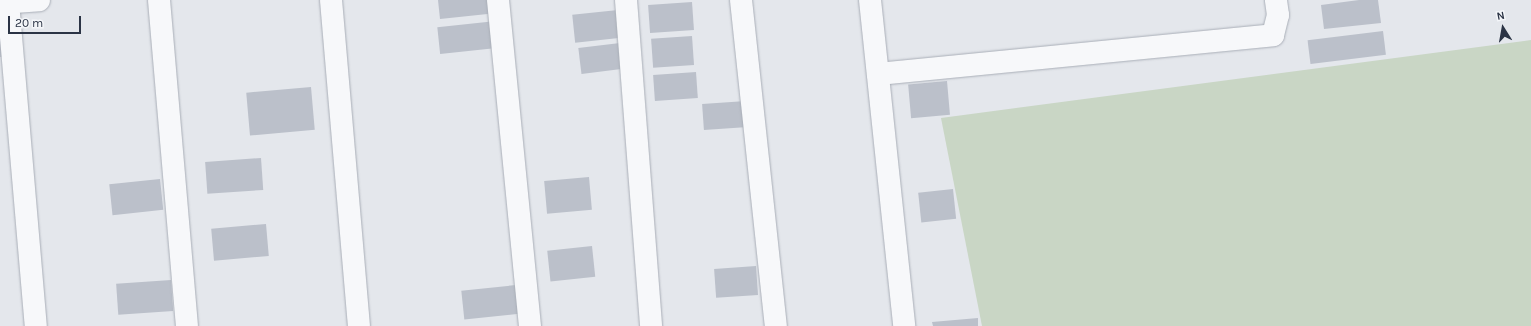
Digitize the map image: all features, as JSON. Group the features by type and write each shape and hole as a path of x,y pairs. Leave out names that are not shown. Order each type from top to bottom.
{"street":[{"path":"36,326 4,2 39,0"},
{"path":"159,0 187,326"},
{"path":"331,0 359,326"},
{"path":"498,0 530,326"},
{"path":"626,0 651,326"},
{"path":"741,0 776,326"},
{"path":"870,0 904,326"},
{"path":"878,74 1273,35 1278,15 1276,0"}],"green space":[{"path":"1531,40 1531,326 982,326 941,118"}],"building":[{"path":"438,0 496,0 497,13 440,19"},
{"path":"1359,0 1378,0 1381,23 1324,29 1321,5"},
{"path":"692,2 694,30 650,33 648,5"},
{"path":"618,10 621,38 575,43 572,15"},
{"path":"496,21 499,48 440,54 437,27"},
{"path":"1383,31 1386,55 1310,64 1308,40"},
{"path":"0,33 3,57 0,57"},
{"path":"692,36 694,65 653,68 651,39"},
{"path":"620,43 623,69 581,74 578,48"},
{"path":"696,72 698,98 655,101 653,75"},
{"path":"947,81 950,115 911,118 908,84"},
{"path":"311,87 315,130 250,136 246,93"},
{"path":"746,101 748,127 704,130 702,104"},
{"path":"261,158 263,190 207,194 205,162"},
{"path":"589,177 592,210 547,214 544,181"},
{"path":"160,179 163,210 113,215 109,184"},
{"path":"953,189 956,219 921,222 918,193"},
{"path":"266,224 269,256 214,261 211,229"},
{"path":"592,246 595,277 550,282 547,251"},
{"path":"756,266 758,295 716,298 714,269"},
{"path":"171,280 173,311 118,315 116,284"},
{"path":"516,285 519,314 464,320 461,291"},
{"path":"978,318 978,326 933,326 932,322"}]}
